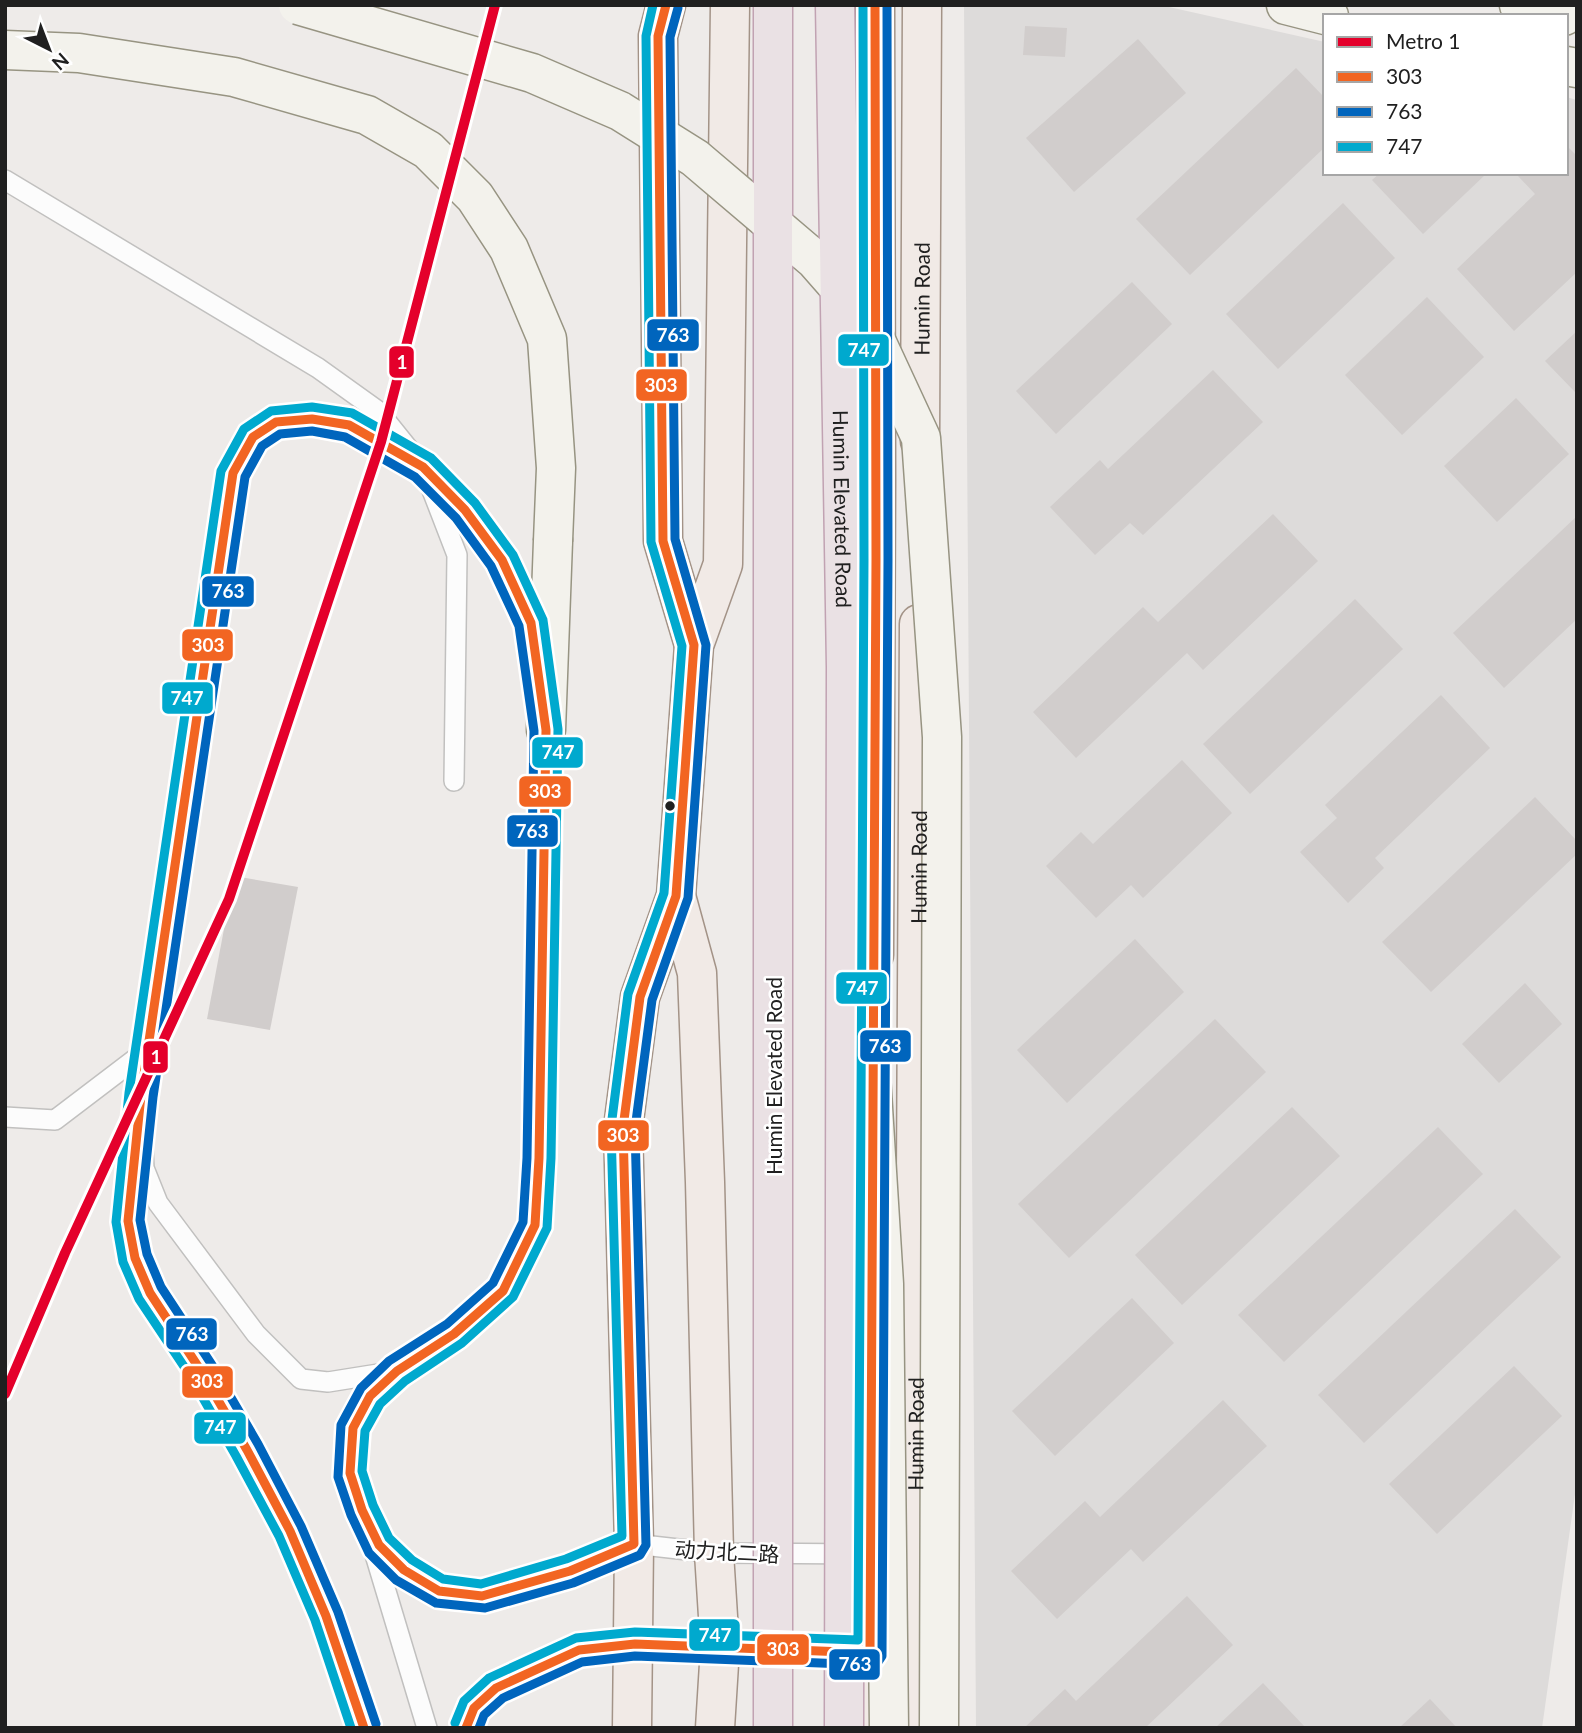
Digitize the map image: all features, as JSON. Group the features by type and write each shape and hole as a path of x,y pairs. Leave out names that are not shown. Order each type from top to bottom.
{"highway":[{"name":"Humin Elevated Road","path":"773,5 773,1728"},
{"name":"Humin Elevated Road","path":"835,5 846,667 844,1728"}],"main road":[{"path":"298,5 532,72 620,111 695,158 815,260 865,317 922,438 942,737 939,1728"},
{"path":"666,5 657,36 663,541 694,645"},
{"path":"632,1728 634,1544 623,1128 640,998 676,896 694,645 723,564 730,5"},
{"name":"Humin Road","path":"869,1728 876,480 875,5"},
{"name":"Humin Road","path":"913,1728 922,5"},
{"path":"1286,5 1323,14"},
{"path":"1519,5 1557,14"},
{"path":"5,50 79,53 234,77 367,115 428,150 475,197 509,249 547,339 556,468 546,730"},
{"path":"876,480 920,334"},
{"path":"846,667 884,1284 889,1728"},
{"path":"676,896 697,973 714,1553 720,1648 715,1728"}],"lane":[{"path":"5,180 318,368 378,411 423,467 465,510 502,560 531,623 546,730 539,1158 535,1225 503,1290 454,1334 397,1371 370,1396 353,1427 350,1474 427,1728"},
{"path":"364,1728 326,1616 290,1531 207,1382 149,1293 135,1258 128,1221 141,1095 233,473 253,437 276,422 313,419 349,425 423,467 457,555 454,781"},
{"path":"5,1117 55,1121 148,1050"},
{"path":"141,1095 144,1168 158,1203 256,1334 302,1379 328,1382 397,1371"},
{"path":"362,1510 379,1545 404,1570 439,1591 482,1596 570,1572 634,1544"},
{"name":"动力北二路","path":"634,1544 714,1553 870,1554"},
{"path":"466,1728 474,1708 496,1688 579,1650 635,1644 870,1653"}],"shaded area":[{"path":"964,5 1160,5 1323,42 1323,175 1568,175 1568,98 1577,100 1577,1480 1542,1728 976,1728"}],"building":[{"path":"1025,26 1067,28 1065,57 1023,55"},
{"path":"1138,39 1186,93 1074,192 1026,138"},
{"path":"1296,68 1323,96 1323,149 1190,275 1136,219"},
{"path":"1568,147 1577,156 1577,272 1514,331 1457,269 1535,194 1518,176 1568,175"},
{"path":"1378,175 1485,175 1423,234 1372,180"},
{"path":"1343,203 1395,258 1278,369 1226,314"},
{"path":"1132,282 1172,324 1056,434 1016,391"},
{"path":"1427,297 1484,357 1402,435 1345,375"},
{"path":"1577,331 1577,394 1545,361"},
{"path":"1213,370 1263,422 1143,535 1130,523 1095,555 1050,507 1100,460 1108,469"},
{"path":"1516,398 1569,454 1497,522 1444,466"},
{"path":"1273,514 1318,561 1203,670 1187,653 1076,758 1033,712 1143,607 1158,622"},
{"path":"1577,516 1577,619 1504,688 1453,633"},
{"path":"1355,599 1403,649 1250,794 1203,744"},
{"path":"1441,695 1490,748 1375,858 1384,868 1348,903 1300,852 1337,818 1325,805"},
{"path":"1182,760 1232,813 1143,898 1131,885 1096,918 1046,866 1081,832 1093,844"},
{"path":"1535,797 1577,841 1577,854 1431,992 1382,942"},
{"path":"234,876 298,887 270,1030 207,1019"},
{"path":"1135,939 1184,992 1067,1103 1017,1050"},
{"path":"1525,983 1562,1024 1499,1083 1462,1044"},
{"path":"1215,1019 1266,1072 1069,1258 1018,1204"},
{"path":"1292,1107 1340,1156 1182,1305 1135,1255"},
{"path":"1438,1127 1483,1174 1284,1362 1238,1315"},
{"path":"1515,1209 1561,1257 1364,1443 1318,1395"},
{"path":"1132,1298 1174,1343 1055,1456 1012,1411"},
{"path":"1514,1366 1562,1416 1437,1534 1389,1484"},
{"path":"1223,1400 1267,1446 1143,1562 1131,1549 1057,1619 1011,1571 1085,1501 1100,1517"},
{"path":"1187,1596 1233,1645 1145,1728 1024,1728 1065,1689 1076,1701"},
{"path":"1263,1683 1306,1728 1215,1728"},
{"path":"1430,1699 1457,1728 1399,1728"}],"metro line":[{"name":"1","path":"5,1394 65,1253 229,899 381,442 495,5"}],"transit line":[{"name":"747","path":"351,1728 315,1620 279,1536 191,1377 139,1299 123,1262 116,1222 129,1093 221,471 244,429 271,411 312,407 352,413 431,458 475,503 513,555 543,620 558,729 551,1158 547,1228 513,1297 462,1343 405,1381 380,1404 365,1431 362,1471 373,1505 389,1538 412,1560 443,1579 481,1584 566,1559 622,1536 611,1127 628,994 664,893 682,646 651,542 646,36 653,5"},
{"name":"303","path":"364,1728 326,1616 290,1531 201,1371 150,1293 135,1258 128,1221 141,1095 233,473 253,437 276,422 312,419 349,425 423,467 465,510 502,560 531,623 546,730 539,1158 535,1225 503,1291 454,1334 397,1371 370,1396 353,1428 350,1473 362,1510 379,1545 404,1570 439,1591 482,1596 570,1571 634,1544 623,1128 640,997 676,896 694,645 663,541 658,36 666,5"},
{"name":"747","path":"455,1723 464,1701 489,1678 576,1638 635,1632 858,1640 864,559 863,5"},
{"name":"303","path":"466,1728 474,1708 496,1688 579,1650 635,1644 870,1653 876,559 875,5"},
{"name":"763","path":"479,1728 484,1715 503,1698 582,1662 635,1656 871,1665 878,1662 882,1656 888,559 887,5"},
{"name":"763","path":"376,1724 338,1612 301,1526 212,1365 161,1287 147,1254 140,1220 153,1097 245,477 262,446 280,434 312,431 345,437 415,477 456,518 491,566 519,626 534,731 527,1158 523,1222 493,1283 447,1324 389,1361 361,1388 341,1425 338,1477 351,1515 369,1553 396,1580 436,1603 485,1608 573,1583 640,1555 646,1545 635,1129 652,1000 688,898 706,645 675,539 670,37 678,8"}]}
